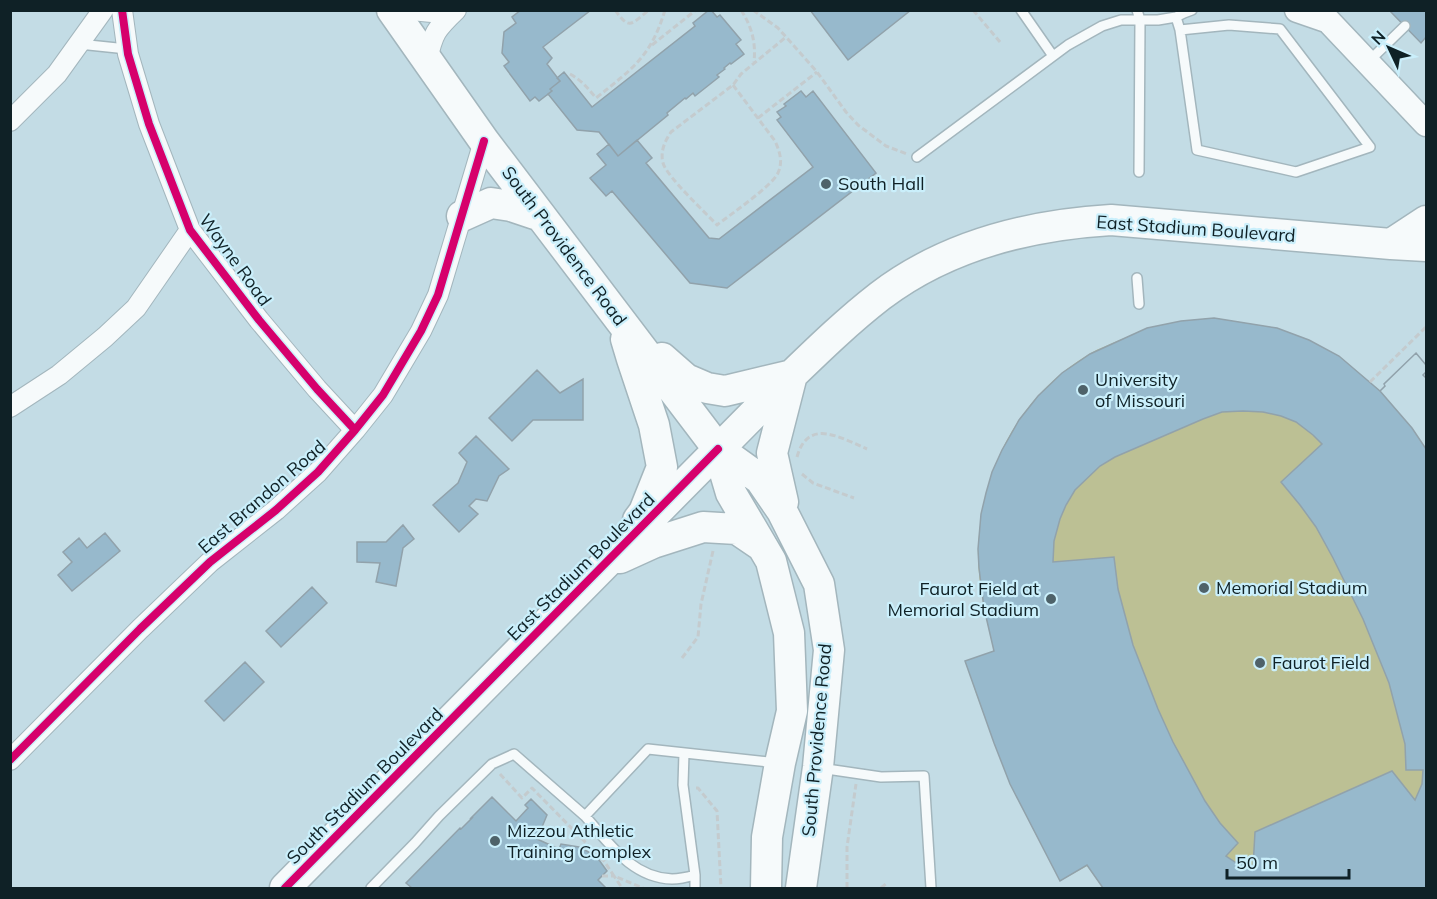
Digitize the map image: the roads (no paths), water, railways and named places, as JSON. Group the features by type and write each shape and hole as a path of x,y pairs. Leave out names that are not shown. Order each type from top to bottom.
{"main road":[{"name":"South Providence Road","path":"392,10 484,141 718,449 760,479 782,511 819,584 829,650 818,767 801,888"},
{"path":"462,216 491,203 511,206 541,216"},
{"name":"East Stadium Boulevard","path":"466,706 840,328 909,276 938,261 976,245 1027,231 1050,226 1111,220 1426,246"},
{"path":"1391,244 1426,221"},
{"path":"622,322 686,379 707,388 725,391 792,375 772,453 791,530"},
{"path":"604,565 644,512 662,467 654,424 622,322"},
{"name":"South Providence Road","path":"718,449 731,493 771,561 789,633 792,711 767,837 766,888"},
{"path":"604,565 653,543 703,527 738,529 763,547"},
{"name":"South Stadium Boulevard","path":"285,888 466,706"},
{"path":"780,763 792,789 789,858 795,888"}],"street":[{"path":"10,121 57,74 103,10"},
{"name":"Wayne Road","path":"122,10 127,49 149,124 190,230 259,320 316,389 355,430"},
{"path":"411,10 432,12 440,10"},
{"path":"427,60 431,42 439,27 456,10"},
{"path":"1297,10 1322,15 1426,123"},
{"name":"East Brandon Road","path":"10,760 210,562 276,510 318,472 383,395 421,331 438,295 484,141"},
{"path":"10,407 59,375 136,308 190,230"}],"lane":[{"path":"1021,10 1053,56"},
{"path":"917,157 1068,45 1102,26 1138,15 1158,20 1184,13 1180,30 1197,150 1296,172 1370,147 1280,29 1229,25 1180,30"},
{"path":"1138,15 1139,172"},
{"path":"1368,62 1405,26"},
{"path":"79,45 127,49"},
{"path":"1137,278 1139,304"},
{"path":"585,816 648,749 780,763"},
{"path":"684,753 682,785 695,888"},
{"path":"371,888 492,764 514,754 585,816 625,861 647,875 673,879 695,876"},
{"path":"818,767 881,777 924,776 931,888"}],"place":[{"name":"South Hall","path":"826,184"},
{"name":"University of Missouri","path":"1083,390"},
{"name":"Memorial Stadium","path":"1204,588"},
{"name":"Faurot Field at Memorial Stadium","path":"1051,599"},
{"name":"Faurot Field","path":"1260,663"},
{"name":"Mizzou Athletic Training Complex","path":"495,841"}]}
